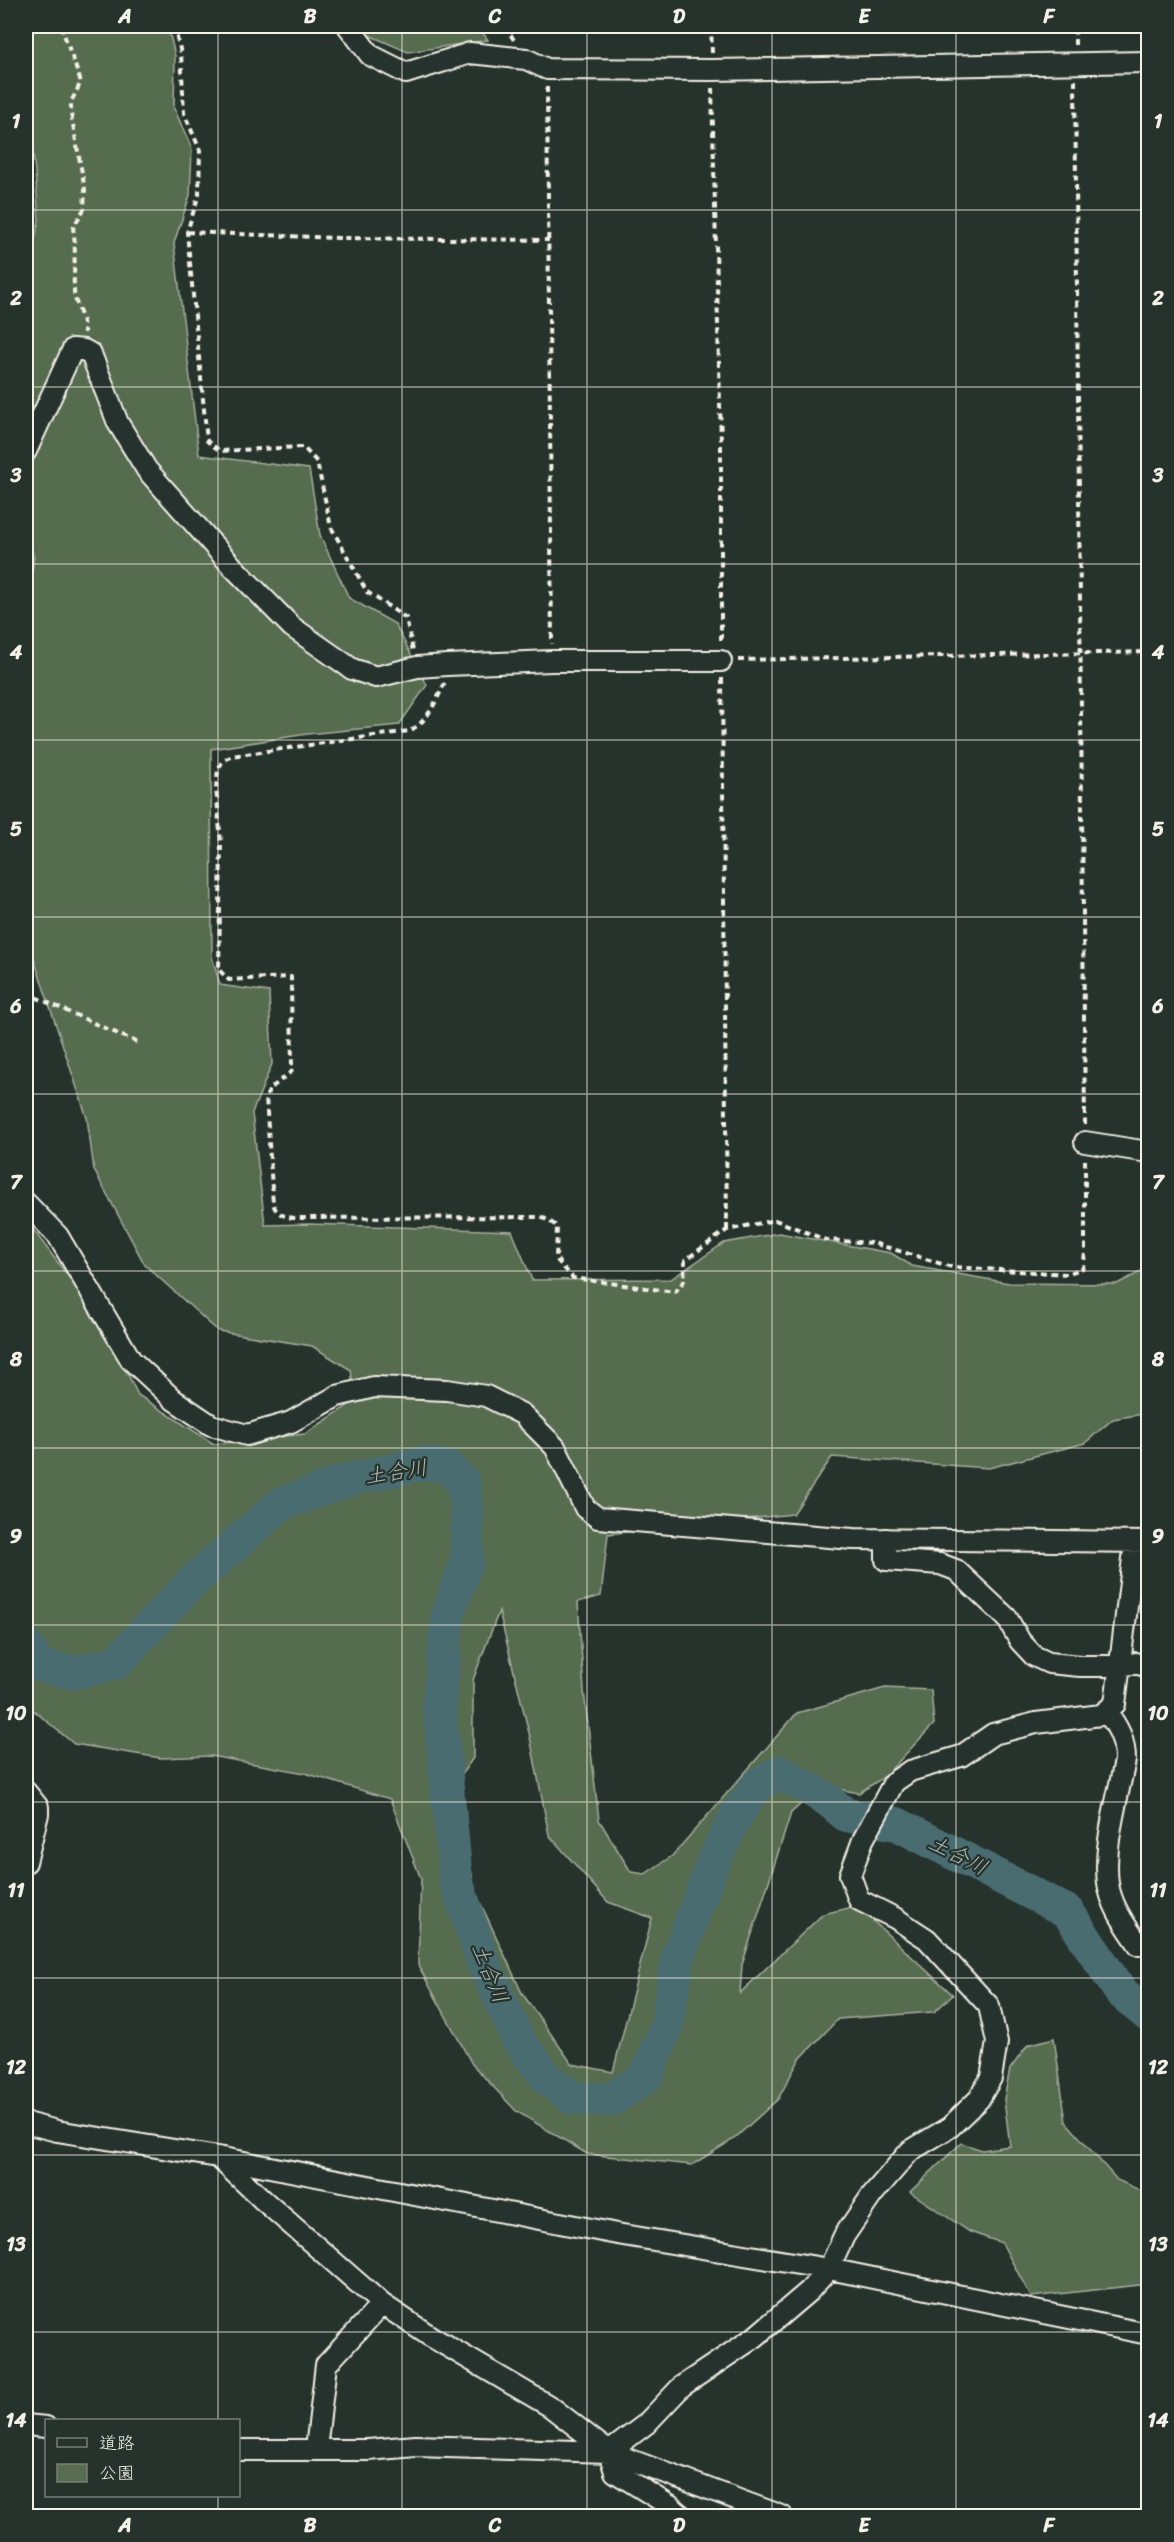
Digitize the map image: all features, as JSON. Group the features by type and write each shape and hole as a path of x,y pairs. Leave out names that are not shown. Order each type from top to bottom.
{"street":[{"path":"348,26 370,55 406,73 470,53 526,59 547,69 712,70 1149,62"},
{"path":"26,451 73,349 84,350 91,354 118,423 147,470 232,566 292,627 352,669 376,677 417,667 447,665 552,661 721,661"},
{"path":"1085,1142 1149,1152"},
{"path":"26,1203 58,1236 131,1360 174,1400 212,1425 247,1435 291,1422 337,1396 374,1387 447,1390 486,1396 522,1414 555,1447 585,1508 598,1518 854,1539 1142,1542 1115,1704 1101,1715 1078,1720 1036,1723 993,1734 961,1756 910,1771 894,1782 863,1840 850,1875 859,1900 911,1929 927,1940 942,1955 989,2006 997,2042 991,2078 979,2099 950,2127 910,2151 866,2203 844,2236 830,2269 755,2337 682,2386 646,2424 609,2452 416,2446 368,2450 240,2450"},
{"path":"886,1539 886,1560 940,1564 956,1570 1007,1618 1020,1641 1034,1656 1049,1663 1121,1666 1136,1664 1149,1667"},
{"path":"1106,1711 1121,1732 1125,1747 1125,1760 1107,1856 1108,1885 1120,1918 1138,1945"},
{"path":"26,1792 38,1806 38,1814 26,1862"},
{"path":"26,2123 57,2131 218,2157 617,2234 830,2269 1149,2334"},
{"path":"218,2157 263,2200 382,2304 430,2336 551,2407 609,2452 782,2517"},
{"path":"316,2449 326,2365 382,2304"},
{"path":"26,2425 45,2427"},
{"path":"609,2452 615,2472 670,2506 682,2517"}],"path":[{"path":"61,26 81,82 71,102 71,114 85,189 84,209 73,228 76,249 74,294 84,323 84,350"},
{"path":"174,26 182,53 184,113 200,150 199,194 187,232 207,441 220,451 303,447 317,462 331,527 367,592 405,618 417,667"},
{"path":"711,26 721,444 727,1230"},
{"path":"447,665 446,681 428,716 420,726 409,731 232,756 223,761 218,769 216,788 221,843 219,970 229,980 291,977 292,1071 270,1089 266,1097 273,1204 277,1212 284,1217 293,1218 542,1217 557,1226 556,1259 573,1278 675,1292 684,1281 685,1260 727,1230 775,1220 826,1240 873,1243 951,1267 1067,1274 1083,1268 1085,1142 1075,26"},
{"path":"547,69 552,661"},
{"path":"187,232 338,238 549,240"},
{"path":"721,661 1149,652"},
{"path":"26,993 141,1044"},
{"path":"26,2506 30,2517"}],"green space":[{"path":"26,26 168,26 175,56 174,108 192,149 190,195 174,243 199,455 309,469 320,535 349,598 395,624 427,685 399,725 307,734 211,749 212,957 220,985 269,992 272,1064 252,1113 265,1225 309,1224 512,1231 532,1280 671,1279 724,1243 779,1233 891,1253 912,1266 1009,1283 1117,1284 1148,1268 1148,1413 1113,1419 1085,1443 989,1468 832,1457 793,1514 608,1534 601,1596 578,1602 584,1691 599,1820 631,1872 645,1874 672,1856 797,1713 885,1688 931,1690 934,1724 884,1777 859,1793 821,1786 791,1813 742,1965 740,1993 823,1914 857,1906 953,1995 934,2012 838,2019 799,2060 778,2099 734,2139 692,2165 587,2154 516,2111 472,2064 418,1965 421,1879 390,1799 305,1773 211,1756 161,1758 74,1744 26,1704 26,1220 103,1323 138,1395 214,1444 305,1434 355,1401 351,1370 312,1346 218,1331 145,1265 94,1170 87,1118 28,941 26,914 26,615 34,557 26,535 26,313 31,259 39,220 26,81","holes":["499,1611 530,1737 549,1835 608,1902 652,1918 613,2072 572,2064 522,1993 475,1891 462,1823 461,1775 473,1758 473,1680"]},
{"path":"348,26 478,26 488,40 408,52"},
{"path":"1054,2038 1066,2122 1117,2180 1148,2194 1148,2284 1031,2297 1002,2243 970,2232 910,2192 961,2143 982,2150 1010,2146 1004,2099 1010,2069 1028,2045"}],"waterway":[{"name":"土合川","path":"26,1645 38,1665 74,1673 116,1663 191,1583 281,1504 351,1479 425,1463 448,1468 464,1484 467,1508 467,1561 448,1613 439,1704 456,1881 482,1959 518,2040 547,2078 572,2098 611,2100 646,2077 667,2026 678,1957 714,1860 737,1814 757,1786 780,1772 828,1800 846,1815 897,1824 1068,1912 1120,1991 1148,2015"}]}
